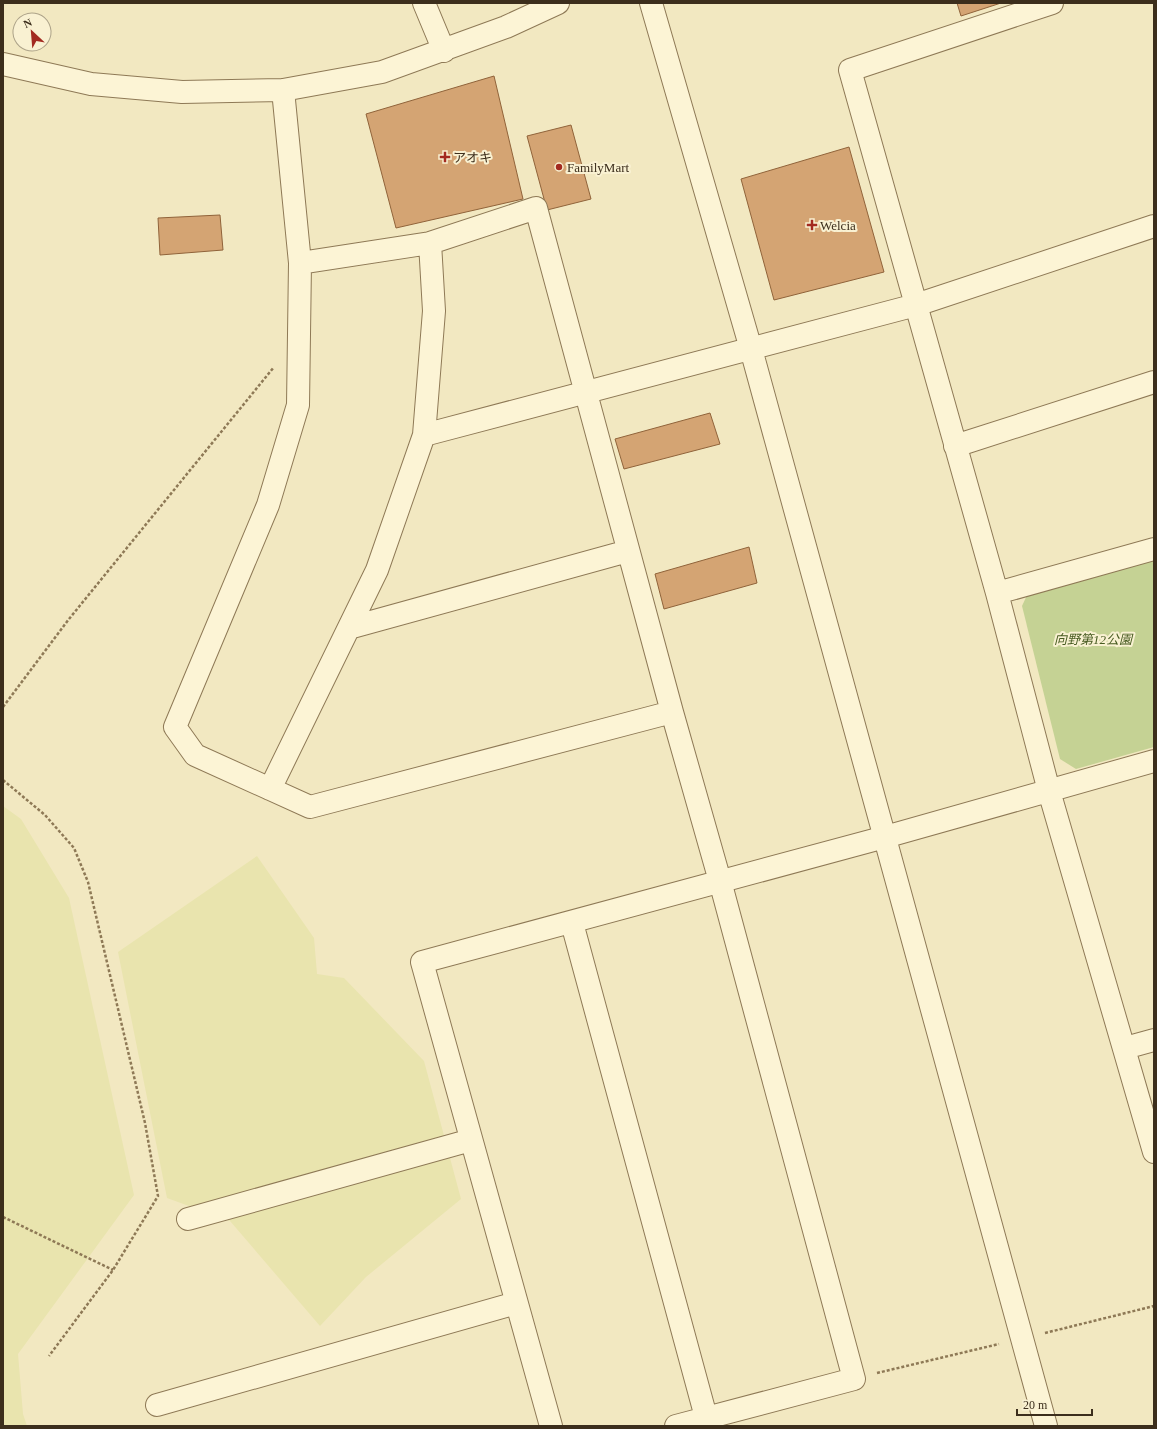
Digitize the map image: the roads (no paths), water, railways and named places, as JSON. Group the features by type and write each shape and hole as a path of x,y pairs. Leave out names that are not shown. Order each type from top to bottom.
{"street":[{"path":"424,3 444,51"},
{"path":"3,64 99,85 182,92 283,90 382,72 444,51 506,27 558,3"},
{"path":"651,3 750,349 886,837 1046,1426"},
{"path":"1052,3 850,70 955,446 998,593 1049,791 1154,1152"},
{"path":"283,90 300,264 298,405 268,505 175,727 195,755 310,807 672,712"},
{"path":"300,264 430,243 536,208 854,1379 676,1426"},
{"path":"424,435 916,305 1154,226"},
{"path":"270,789 376,570 424,435 434,312 430,243"},
{"path":"955,446 1154,382"},
{"path":"998,593 1154,549"},
{"path":"349,628 628,551"},
{"path":"551,1426 422,962 572,923 720,881 886,837 1154,761"},
{"path":"572,923 706,1417"},
{"path":"1125,1048 1154,1040"},
{"path":"188,1219 471,1140"},
{"path":"157,1405 516,1303"}],"place":[{"name":"アオキ","path":"445,157"},
{"name":"FamilyMart","path":"559,167"},
{"name":"Welcia","path":"812,225"}],"park label":[{"name":"向野第12公園","path":"1093,639"}]}
